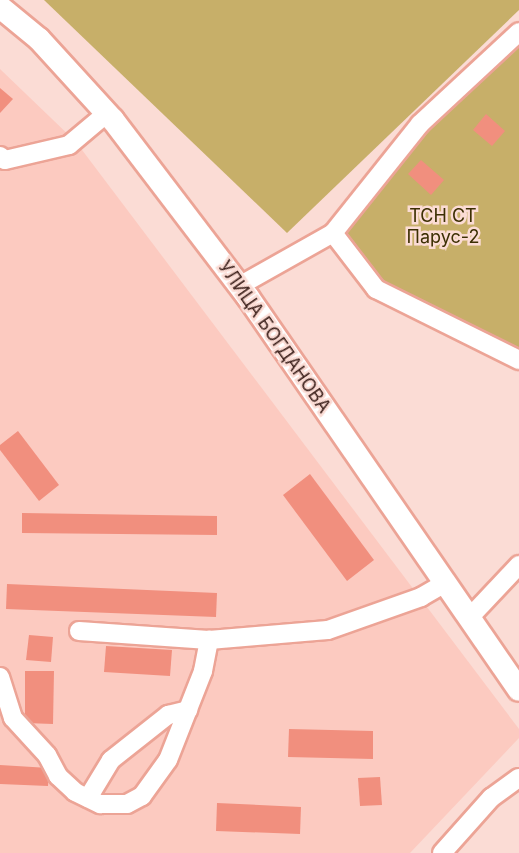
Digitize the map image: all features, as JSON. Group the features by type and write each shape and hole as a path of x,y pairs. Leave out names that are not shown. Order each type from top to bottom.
{"main road":[{"name":"УЛИЦА БОГДАНОВА","path":"0,8 39,39 107,113 239,286 519,690"}],"street":[{"path":"239,286 333,233 420,124 519,32"},
{"path":"0,156 5,160 69,145 107,113"},
{"path":"333,233 376,289 519,360"},
{"path":"469,618 519,565"},
{"path":"80,631 209,640 328,630 421,597 445,584"},
{"path":"0,677 13,718 47,755 58,776 100,804 128,804 141,796 168,760 203,671 209,640"},
{"path":"88,798 111,760 168,715 188,710"},
{"path":"442,853 491,798 519,778"}],"shaded area":[{"path":"0,69 76,142 519,729 519,738 410,853 0,853"}],"green space":[{"path":"44,0 519,0 519,10 287,233"},
{"name":"ТСН СТ Парус-2","path":"519,41 519,349 382,280 342,234 428,123"}],"building":[{"path":"0,88 13,99 0,113"},
{"path":"486,114 505,131 492,146 473,130"},
{"path":"421,160 444,180 431,195 408,174"},
{"path":"18,431 59,485 39,501 0,450 0,445"},
{"path":"310,474 374,560 347,581 283,495"},
{"path":"22,513 217,516 217,535 22,533"},
{"path":"7,584 217,593 216,617 6,609"},
{"path":"29,635 53,637 51,662 26,660"},
{"path":"106,646 172,650 170,676 104,672"},
{"path":"25,671 54,671 53,724 25,723"},
{"path":"289,729 373,731 373,759 288,757"},
{"path":"0,765 49,768 48,786 0,784"},
{"path":"380,777 382,805 360,806 358,778"},
{"path":"217,803 301,807 300,834 216,831"}]}
